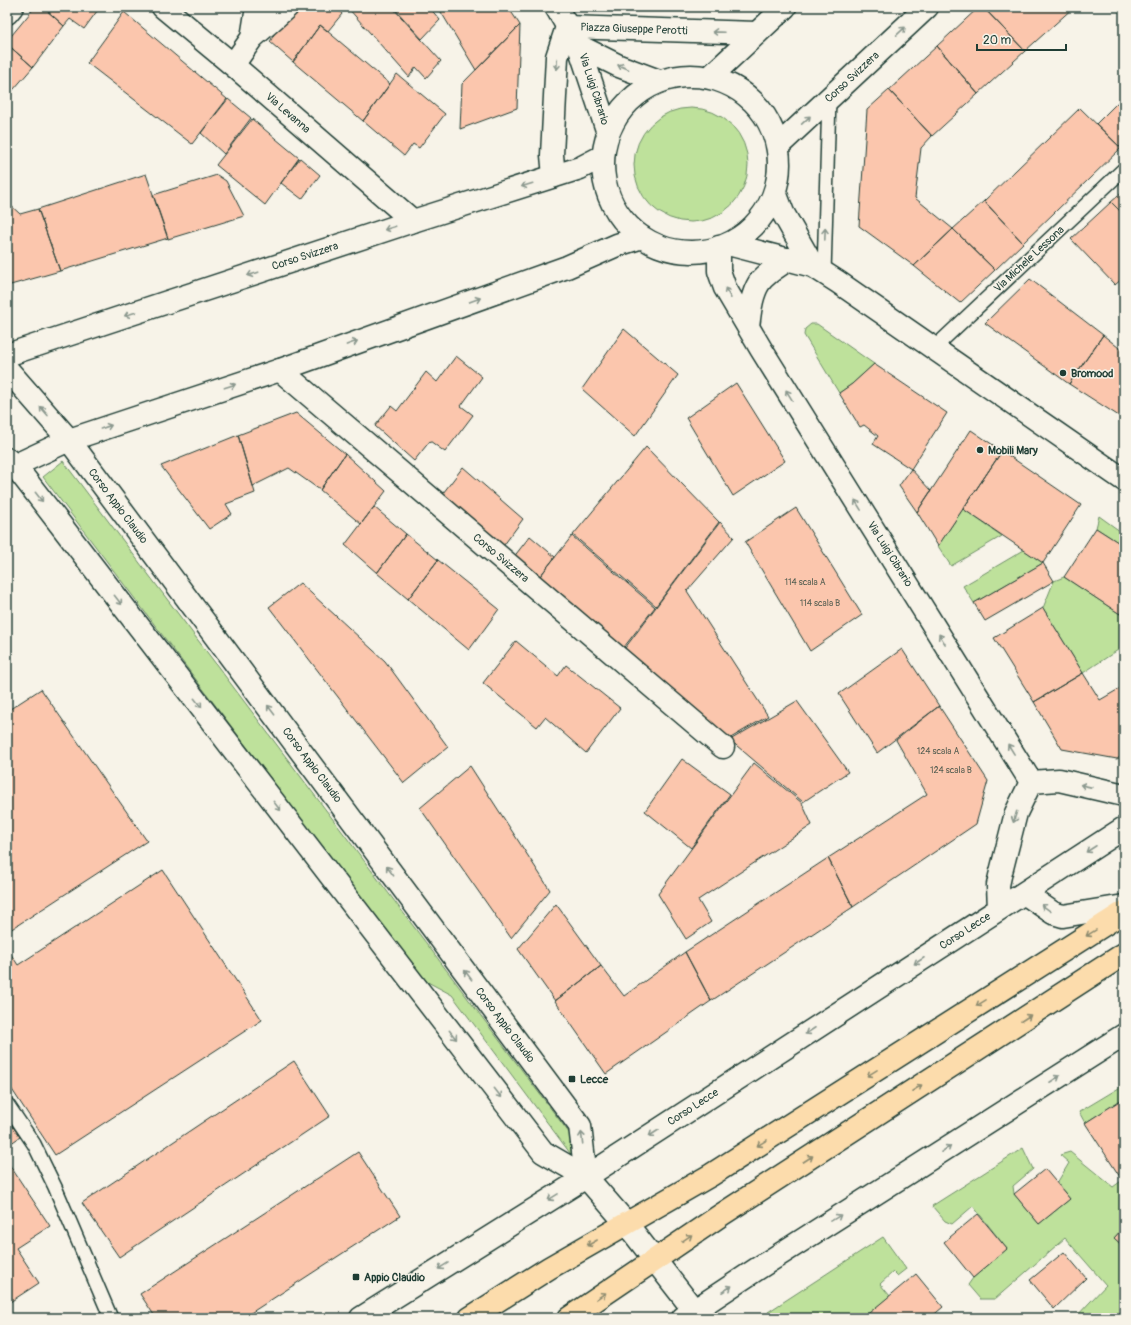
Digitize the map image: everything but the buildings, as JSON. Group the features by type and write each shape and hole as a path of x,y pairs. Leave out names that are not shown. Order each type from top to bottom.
{"main road":[{"path":"470,1318 549,1268 711,1175 1124,912"},
{"path":"569,1318 728,1210 1124,954"}],"street":[{"path":"7,13 12,7"},
{"name":"Via Levanna","path":"163,7 233,65 413,221"},
{"path":"252,38 257,7"},
{"path":"233,65 252,38 287,7"},
{"name":"Via Luigi Cibrario","path":"556,7 579,46 608,133"},
{"path":"710,77 785,7"},
{"name":"Corso Svizzera","path":"778,146 927,7"},
{"name":"Piazza Giuseppe Perotti","path":"554,176 552,155 557,57 567,27 757,33"},
{"name":"Via Luigi Cibrario","path":"579,46 619,66 659,81"},
{"path":"684,75 710,77 734,86 754,102 769,122 778,146 779,170 775,192 764,213 748,231 724,245 700,251 680,251 660,246 642,237 625,222 611,202 604,180 603,156 608,133 619,112 637,94 659,81 684,75"},
{"name":"Corso Svizzera","path":"7,355 413,221 580,168 603,156"},
{"path":"775,192 783,214 818,270"},
{"path":"642,237 567,267 280,370 69,440 10,465 543,1152 586,1177 655,1259 693,1315 763,1265 1124,1035"},
{"path":"724,245 789,259 818,270 934,348 1124,480"},
{"name":"Via Luigi Cibrario","path":"724,245 719,271 725,288 1032,782"},
{"path":"748,327 752,303 759,283 771,271 789,259"},
{"name":"Corso Appio Claudio","path":"7,369 69,440 580,1126 586,1177"},
{"name":"Corso Svizzera","path":"280,370 723,747"},
{"path":"999,909 998,885 1014,820 1032,782 1059,780 1124,795"},
{"name":"Corso Lecce","path":"361,1318 586,1177 1124,828"},
{"path":"1024,893 1053,913 1063,916 1124,906"}],"lane":[{"path":"818,270 829,98"},
{"name":"Via Michele Lessona","path":"934,348 1124,169"},
{"path":"7,1104 34,1144 55,1187 111,1318"}],"green space":[{"path":"691,108 713,112 723,117 739,133 744,143 748,165 744,187 739,197 723,213 713,218 691,222 669,218 659,213 643,197 638,187 634,165 638,143 643,133 659,117 669,112"},
{"path":"811,324 817,324 874,364 852,384 839,393 804,335 805,329"},
{"path":"63,461 582,1150 573,1157 452,995 422,979 43,477"},
{"path":"963,509 1002,536 951,566 938,546"},
{"path":"1099,516 1124,534 1124,546 1096,528"},
{"path":"1024,550 1043,563 974,603 963,586"},
{"path":"1064,577 1120,614 1124,608 1124,642 1120,647 1124,650 1124,657 1118,650 1083,673 1043,608 1054,581"},
{"path":"1124,1085 1124,1098 1085,1123 1079,1112"},
{"path":"1023,1148 1033,1169 1013,1186 1014,1194 1039,1224 1070,1199 1057,1183 1069,1163 1060,1155 1070,1152 1113,1187 1124,1179 1124,1227 1114,1238 1124,1247 1124,1318 1075,1318 1106,1285 1065,1238 995,1299 980,1299 968,1285 973,1278 1007,1249 973,1206 952,1224 945,1221 932,1206"},
{"path":"883,1237 906,1269 897,1276 893,1272 880,1284 890,1296 863,1318 772,1318 768,1312"}],"place":[{"name":"Bromood","path":"1063,373"},
{"name":"Mobili Mary","path":"980,450"},
{"name":"Lecce","path":"572,1079"},
{"name":"Appio Claudio","path":"356,1277"}]}
